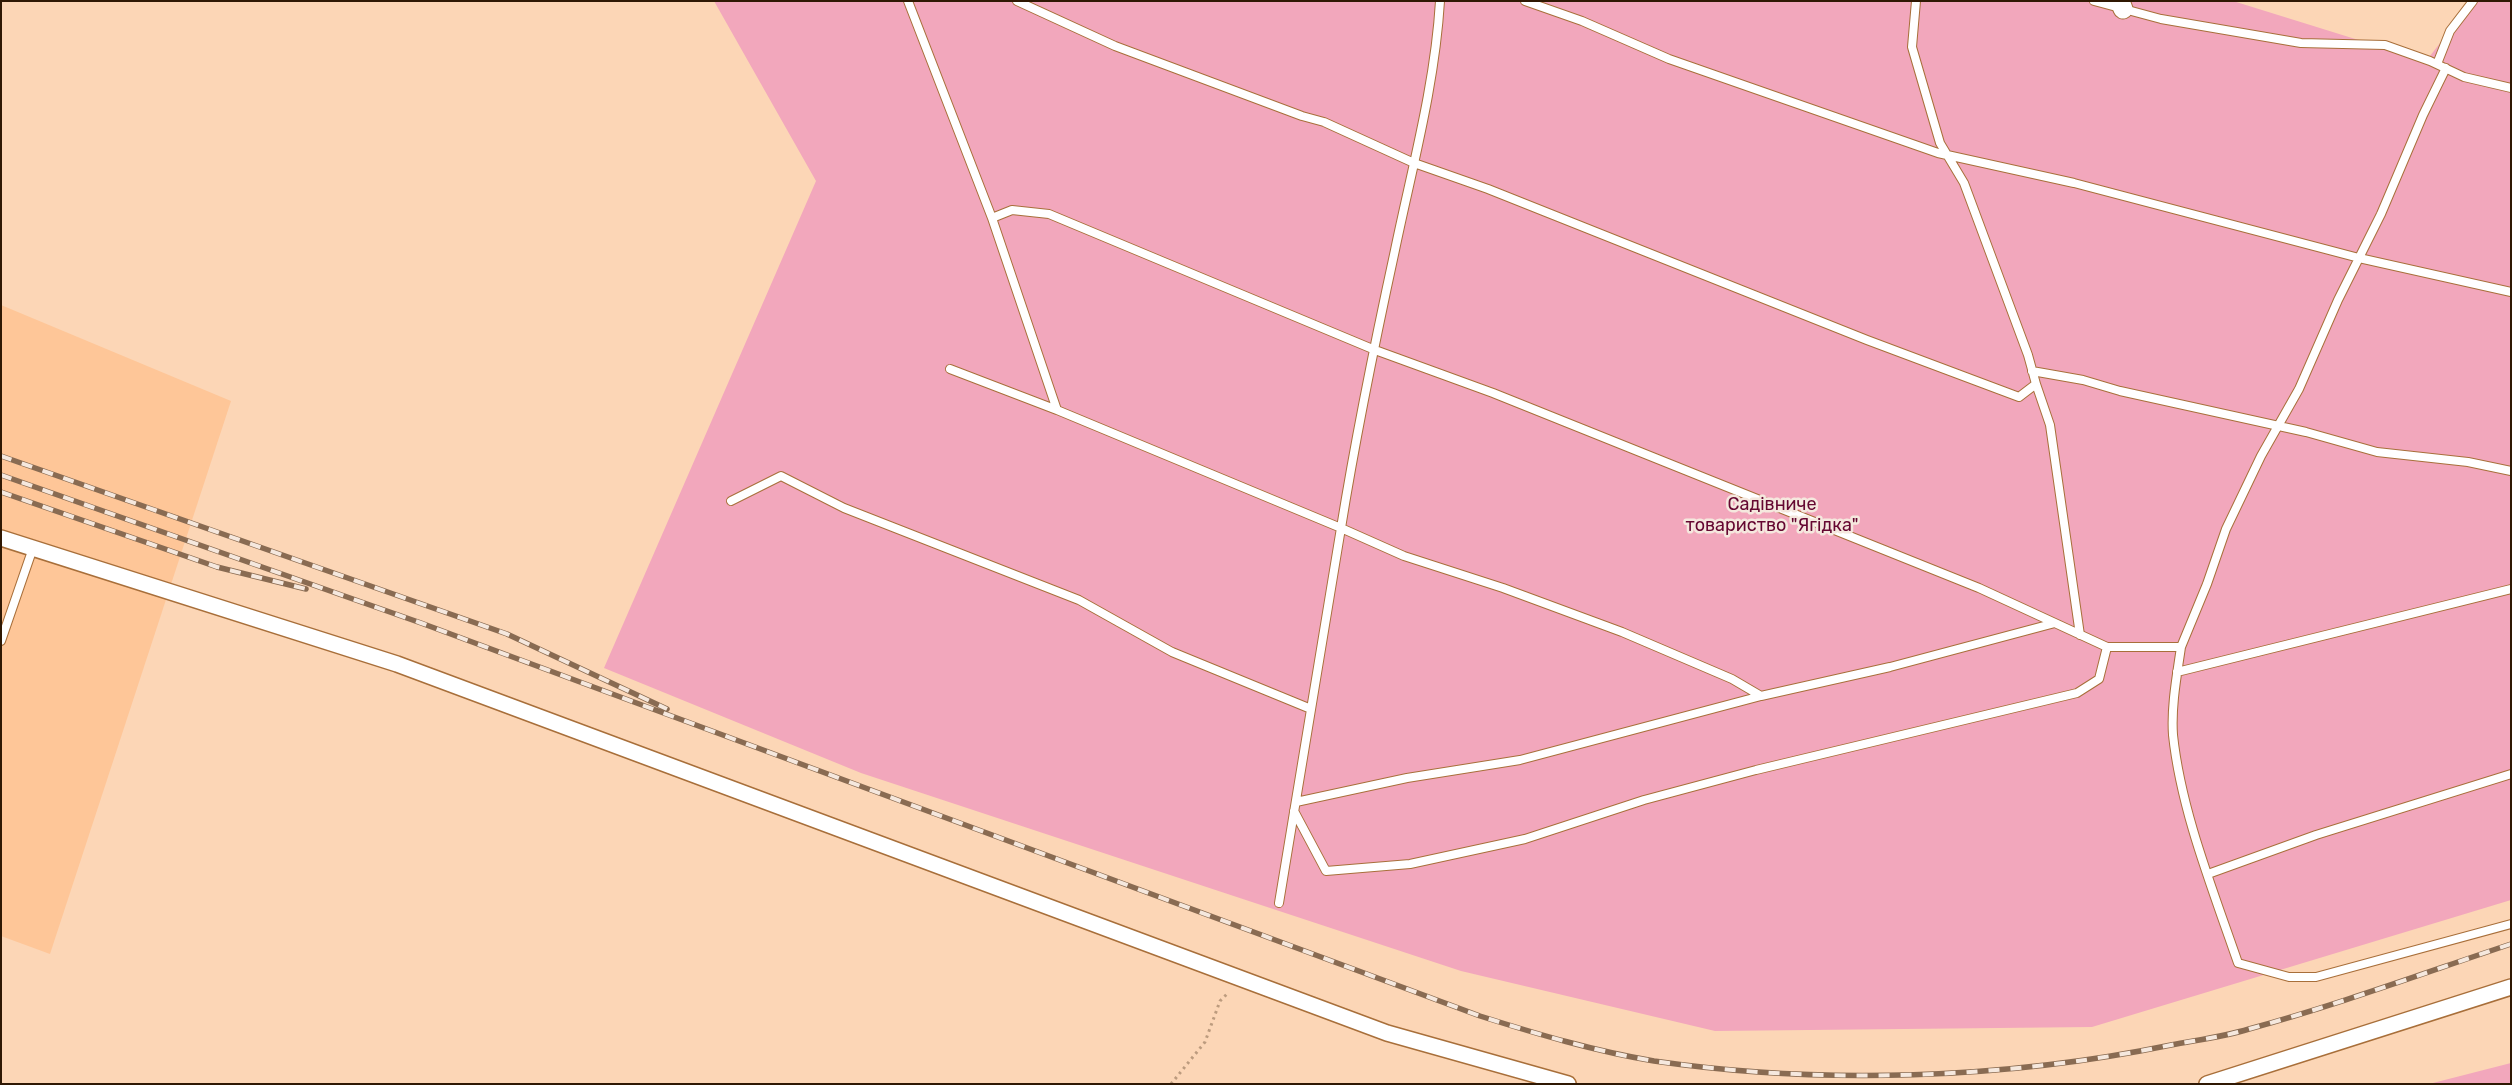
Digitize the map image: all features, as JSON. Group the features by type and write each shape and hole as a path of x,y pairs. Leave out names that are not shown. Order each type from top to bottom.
{"street":[{"path":"1,538 397,664 1387,1033 1568,1084"},
{"path":"2207,1084 2511,987"}],"lane":[{"path":"908,1 992,218 1057,410"},
{"path":"1017,1 1115,46 1324,122 1414,163 1488,189 1867,340 2020,397 2036,384"},
{"path":"1279,903 1352,458 1414,163 1438,37 1440,1"},
{"path":"1525,1 1582,21 1669,59 1938,153 2093,188 2359,258 2511,292"},
{"path":"1916,1 1912,47 1940,143 1964,183 2021,336 2050,425 2080,635"},
{"path":"2094,1 2122,5 2161,19 2301,43 2385,45 2437,64 2464,77 2511,88"},
{"path":"2437,64 2450,31 2473,1"},
{"path":"2446,68 2300,389 2261,456 2226,529 2207,584 2181,647 2177,672 2173,734 2185,793 2208,874 2238,963 2290,977 2316,977 2511,924"},
{"path":"992,218 1012,210 1049,214 1376,350 1494,393 1979,588 2106,647 2181,647"},
{"path":"950,369 1057,410 1404,556 1503,588 1622,632 1732,679 1760,696"},
{"path":"2032,372 2084,380 2120,391 2306,432 2377,452 2468,462 2511,471"},
{"path":"731,501 781,476 844,508 1079,600 1172,652 1311,709"},
{"path":"1,641 32,548"},
{"path":"2177,672 2511,589"},
{"path":"1296,802 1407,778 1520,760 1760,696 1890,667 2055,623"},
{"path":"1294,812 1326,871 1410,864 1525,839 1644,800 1756,770 2078,693 2099,679 2106,647"},
{"path":"2208,874 2316,834 2511,774"}],"path":[{"path":"1170,1084 1205,1042 1220,1001 1241,979"}],"shaded area":[{"path":"1,305 231,401 50,954 1,936"}],"green space":[{"name":"Садівниче товариство \"Ягідка\"","path":"714,1 2233,1 2426,61 2473,1 2511,1 2511,900 2092,1027 1715,1031 1461,971 861,773 604,668 816,181"},
{"path":"2511,1063 2511,1084 2429,1084"}],"railway":[{"path":"1,456 507,634 667,709"},
{"path":"1,475 421,623 1480,1016 1566,1042 1632,1057 1717,1069 1847,1075 1913,1075 2044,1065 2108,1056 2239,1032 2348,999 2511,944"},
{"path":"1,492 217,567 306,589"}]}
